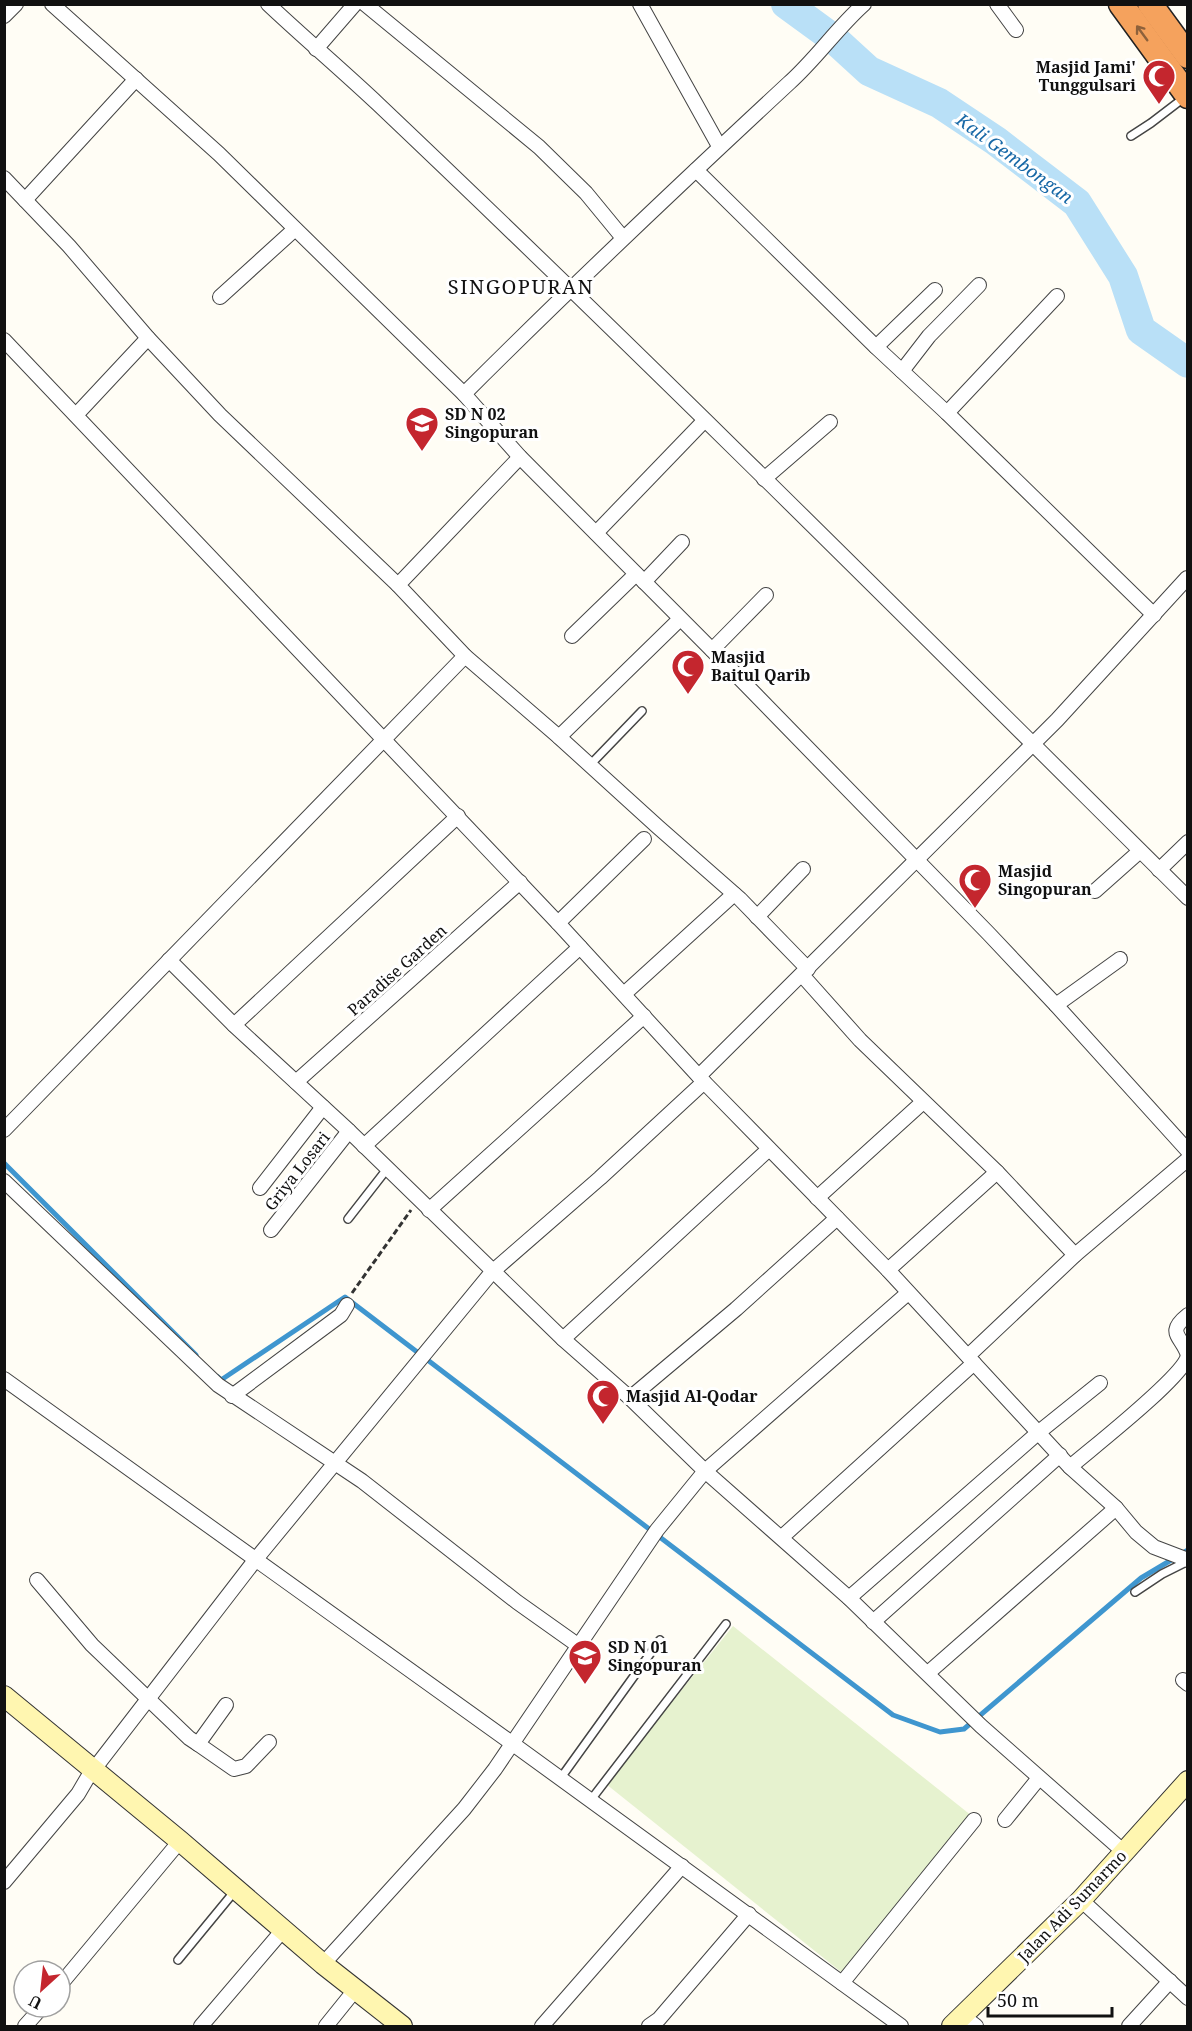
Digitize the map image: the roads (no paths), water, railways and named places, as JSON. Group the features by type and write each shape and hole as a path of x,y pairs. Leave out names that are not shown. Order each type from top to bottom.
{"highway":[{"path":"1121,4 1187,96"},
{"path":"1150,4 1188,56"}],"street":[{"path":"4,16 16,4"},
{"path":"52,4 219,154 464,394 520,457 712,650 1056,1005 1188,1151"},
{"path":"268,4 375,101 570,289 1188,898"},
{"path":"316,49 355,4"},
{"path":"365,4 539,147 586,193 623,238"},
{"path":"640,4 720,146"},
{"path":"464,394 623,238 815,58 864,4"},
{"path":"997,4 1016,30"},
{"path":"26,200 136,79"},
{"path":"696,170 876,348 947,413 1154,615"},
{"path":"4,178 93,273 183,377 259,454 398,585 465,656 734,894 805,972 860,1040 997,1172 1075,1255"},
{"path":"220,297 295,228"},
{"path":"902,371 929,336 979,285"},
{"path":"876,348 935,290"},
{"path":"947,413 1057,296"},
{"path":"76,415 148,338"},
{"path":"4,340 349,701 383,741 458,816 701,1078 888,1270 1070,1467 1116,1508 1136,1532 1154,1547 1182,1558"},
{"path":"596,533 704,421"},
{"path":"764,479 830,422"},
{"path":"398,585 520,457"},
{"path":"572,636 682,542"},
{"path":"4,1882 78,1794 256,1559 492,1272 600,1178 701,1078 915,859 1065,712 1187,578"},
{"path":"712,650 766,595"},
{"path":"560,738 680,619"},
{"path":"4,1130 465,656"},
{"path":"234,1025 458,816"},
{"path":"558,923 644,839"},
{"path":"1159,870 1188,842"},
{"path":"1095,891 1140,851"},
{"path":"757,917 803,869"},
{"name":"Paradise Garden","path":"296,1082 520,882"},
{"path":"624,994 734,894"},
{"path":"364,1146 580,947"},
{"path":"1056,1005 1120,959"},
{"path":"169,960 563,1339 630,1398 705,1471 849,1598 976,1721 1124,1852"},
{"path":"429,1210 644,1016"},
{"path":"817,1198 923,1102"},
{"path":"260,1188 323,1107"},
{"name":"Griya Losari","path":"271,1230 349,1131"},
{"path":"563,1339 769,1149"},
{"path":"782,1537 971,1359 1075,1255 1188,1159"},
{"path":"888,1270 997,1172"},
{"path":"4,1181 178,1349 232,1396 335,1462 517,1602 579,1646"},
{"path":"630,1398 736,1309 837,1218"},
{"path":"323,1964 464,1809 513,1744 657,1530 705,1471 908,1293"},
{"path":"232,1396 341,1316 349,1299"},
{"path":"1070,1467 1183,1368 1188,1355 1177,1338 1176,1332 1180,1321 1188,1315"},
{"path":"4,1379 902,2026"},
{"path":"849,1598 1039,1432 1100,1383"},
{"path":"873,1622 1060,1455"},
{"path":"928,1673 1116,1508"},
{"path":"37,1580 92,1645 198,1744 234,1769 246,1766 269,1742"},
{"path":"4,1696 180,1841 323,1964 402,2026"},
{"path":"198,1744 226,1705"},
{"path":"1005,1820 1039,1778"},
{"name":"Jalan Adi Sumarmo","path":"964,2023 1081,1900 1188,1781"},
{"path":"842,1983 974,1820"},
{"path":"72,1971 180,1841"},
{"path":"542,2026 682,1866"},
{"path":"1081,1900 1188,1998"},
{"path":"649,2026 659,2019 749,1914"},
{"path":"201,2026 283,1930"},
{"path":"1130,2026 1170,1981"},
{"path":"326,2026 355,1990"}],"lane":[{"path":"1131,136 1187,96"},
{"path":"590,765 642,711"},
{"path":"348,1219 387,1169"},
{"path":"1135,1592 1182,1558"},
{"path":"590,1801 726,1624"},
{"path":"560,1779 660,1640"},
{"path":"178,1960 236,1890"}],"waterway":[{"name":"Kali Gembongan","path":"786,4 834,39 869,71 939,103 996,141 1077,203 1123,276 1141,330 1188,363"},
{"path":"4,1163 196,1355"},
{"path":"218,1377 221,1380 345,1297 893,1715 940,1732 964,1729 1141,1578 1188,1550"}],"place":[{"name":"Masjid Jami' Tunggulsari","path":"1159,105"},
{"name":"SD N 02 Singopuran","path":"422,452"},
{"name":"Masjid Baitul Qarib","path":"688,695"},
{"name":"Masjid Singopuran","path":"975,909"},
{"name":"Masjid Al-Qodar","path":"603,1425"},
{"name":"SD N 01 Singopuran","path":"585,1685"}],"district":[{"name":"SINGOPURAN","path":"521,286"}]}
